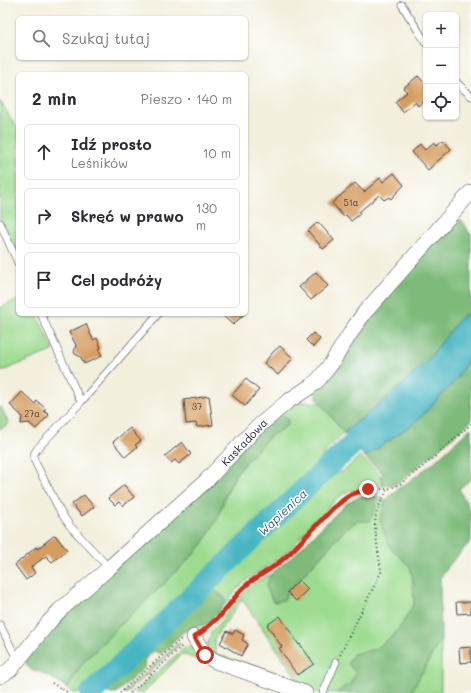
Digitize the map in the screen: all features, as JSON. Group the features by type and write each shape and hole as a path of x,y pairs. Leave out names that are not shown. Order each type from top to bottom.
{"street":[{"name":"Kaskadowa","path":"0,676 10,670 60,610 207,480 264,421 319,379 369,308 471,192"},
{"path":"194,637 205,655 215,661 305,693"}],"lane":[{"path":"402,5 423,38"},
{"path":"458,84 471,96"},
{"path":"0,223 16,259"},
{"path":"42,316 81,402"},
{"path":"109,568 70,526 61,513 34,460 34,454 156,316"},
{"path":"0,625 18,661"},
{"path":"323,693 336,662"}],"path":[{"path":"130,693 183,645 203,631 221,615 241,590 250,582 276,565 290,553 333,508 350,495 368,489 388,489 400,484 471,424"},
{"path":"336,662 381,572 375,526 376,515 381,501 388,489"},
{"path":"120,693 183,636 194,637"},
{"path":"52,683 69,693"}],"green space":[{"path":"0,101 16,126 16,252 0,221"},
{"path":"452,219 461,221 471,234 471,312 461,317 426,362 401,386 344,433 317,398 315,392 359,327"},
{"path":"16,301 16,316 37,316 54,350 0,372 0,307"},
{"path":"471,354 471,421 402,480 393,485 383,486 381,476 383,474 365,457 417,421 456,380"},
{"path":"296,403 321,403 344,433 327,449 315,471 86,693 73,693 67,689 82,664 203,544 218,517 226,494 237,472 272,435 279,413"},
{"path":"0,405 9,424 0,429"},
{"path":"279,413 288,419 288,425 272,435 263,443 237,472 226,494 218,517 203,544 82,664 67,689 59,682 38,671 31,670 27,666 26,661 42,635"},
{"path":"471,428 471,479 459,489 471,512 471,541 451,563 440,578 441,638 411,693 337,693 342,688 349,685 356,673 348,664 353,654 375,649 393,636 414,603 413,582 410,566 392,550 380,520 385,501 397,489 433,463"},
{"path":"360,456 381,476 383,486 348,491 337,498 288,551 248,579 238,588 227,602 223,596 209,588 324,480 344,471"},
{"path":"378,496 385,501 451,563 395,641 345,693 319,693 294,682 221,661 207,646 210,633 247,590 291,558 346,504 359,497","holes":["242,599 296,677 294,682 216,654 214,639"]},
{"path":"378,496 370,521 357,521 346,529 287,592 284,600 273,602 266,587 271,574 291,558 346,504 359,497"},
{"path":"209,588 214,590 227,602 208,623 189,629 182,633 161,654 154,651 144,661 145,667 116,693 96,693"},
{"path":"441,638 441,693 411,693 414,686"},
{"path":"179,643 180,644 126,693 123,693"},
{"path":"190,645 195,649 194,655 196,659 182,654 143,693 134,693 184,648"}],"water":[{"path":"471,312 471,354 456,380 417,421 365,457 344,433 401,386 426,362 461,317"}],"building":[{"path":"418,76 423,82 423,102 418,106 415,102 403,112 395,102 407,92 403,88"},
{"path":"443,140 451,149 428,170 412,152 420,144 425,150 434,142 437,145"},
{"path":"394,173 404,185 391,199 389,197 384,200 379,195 351,221 346,215 344,217 332,203 355,183 364,192 380,178 383,182"},
{"path":"318,222 334,240 323,249 308,231"},
{"path":"316,272 328,286 311,300 299,287"},
{"path":"223,316 242,316 233,325"},
{"path":"86,324 93,340 97,338 102,356 84,364 81,357 75,354 74,351 76,345 69,332"},
{"path":"313,333 320,339 313,347 306,340"},
{"path":"280,346 293,358 278,375 264,363"},
{"path":"246,379 259,390 245,406 232,395"},
{"path":"22,392 35,404 37,401 46,409 44,411 49,415 36,429 29,423 21,424 22,416 10,405"},
{"path":"209,396 213,425 197,427 196,423 186,424 184,400"},
{"path":"130,428 141,441 135,445 137,447 125,457 113,442"},
{"path":"182,442 191,454 179,464 175,460 171,463 165,456"},
{"path":"124,485 134,497 123,506 119,502 115,505 108,498"},
{"path":"84,495 94,507 82,516 72,504"},
{"path":"55,535 67,550 52,562 46,556 31,567 35,573 26,580 15,565 36,547 37,549"},
{"path":"299,580 308,589 296,601 287,592"},
{"path":"456,602 471,602 471,613 457,614"},
{"path":"280,616 299,645 300,644 314,664 297,675 279,648 282,647 267,625"},
{"path":"235,630 244,635 242,640 248,644 241,656 220,643 227,631 233,634"},
{"path":"471,647 471,662 460,663 459,648"}],"waterway":[{"name":"Wapienica","path":"91,693 321,473 353,444 377,427"}],"route":[{"path":"205,655 194,637 221,615 241,590 250,582 276,565 290,553 333,508 350,495 368,489"}]}
